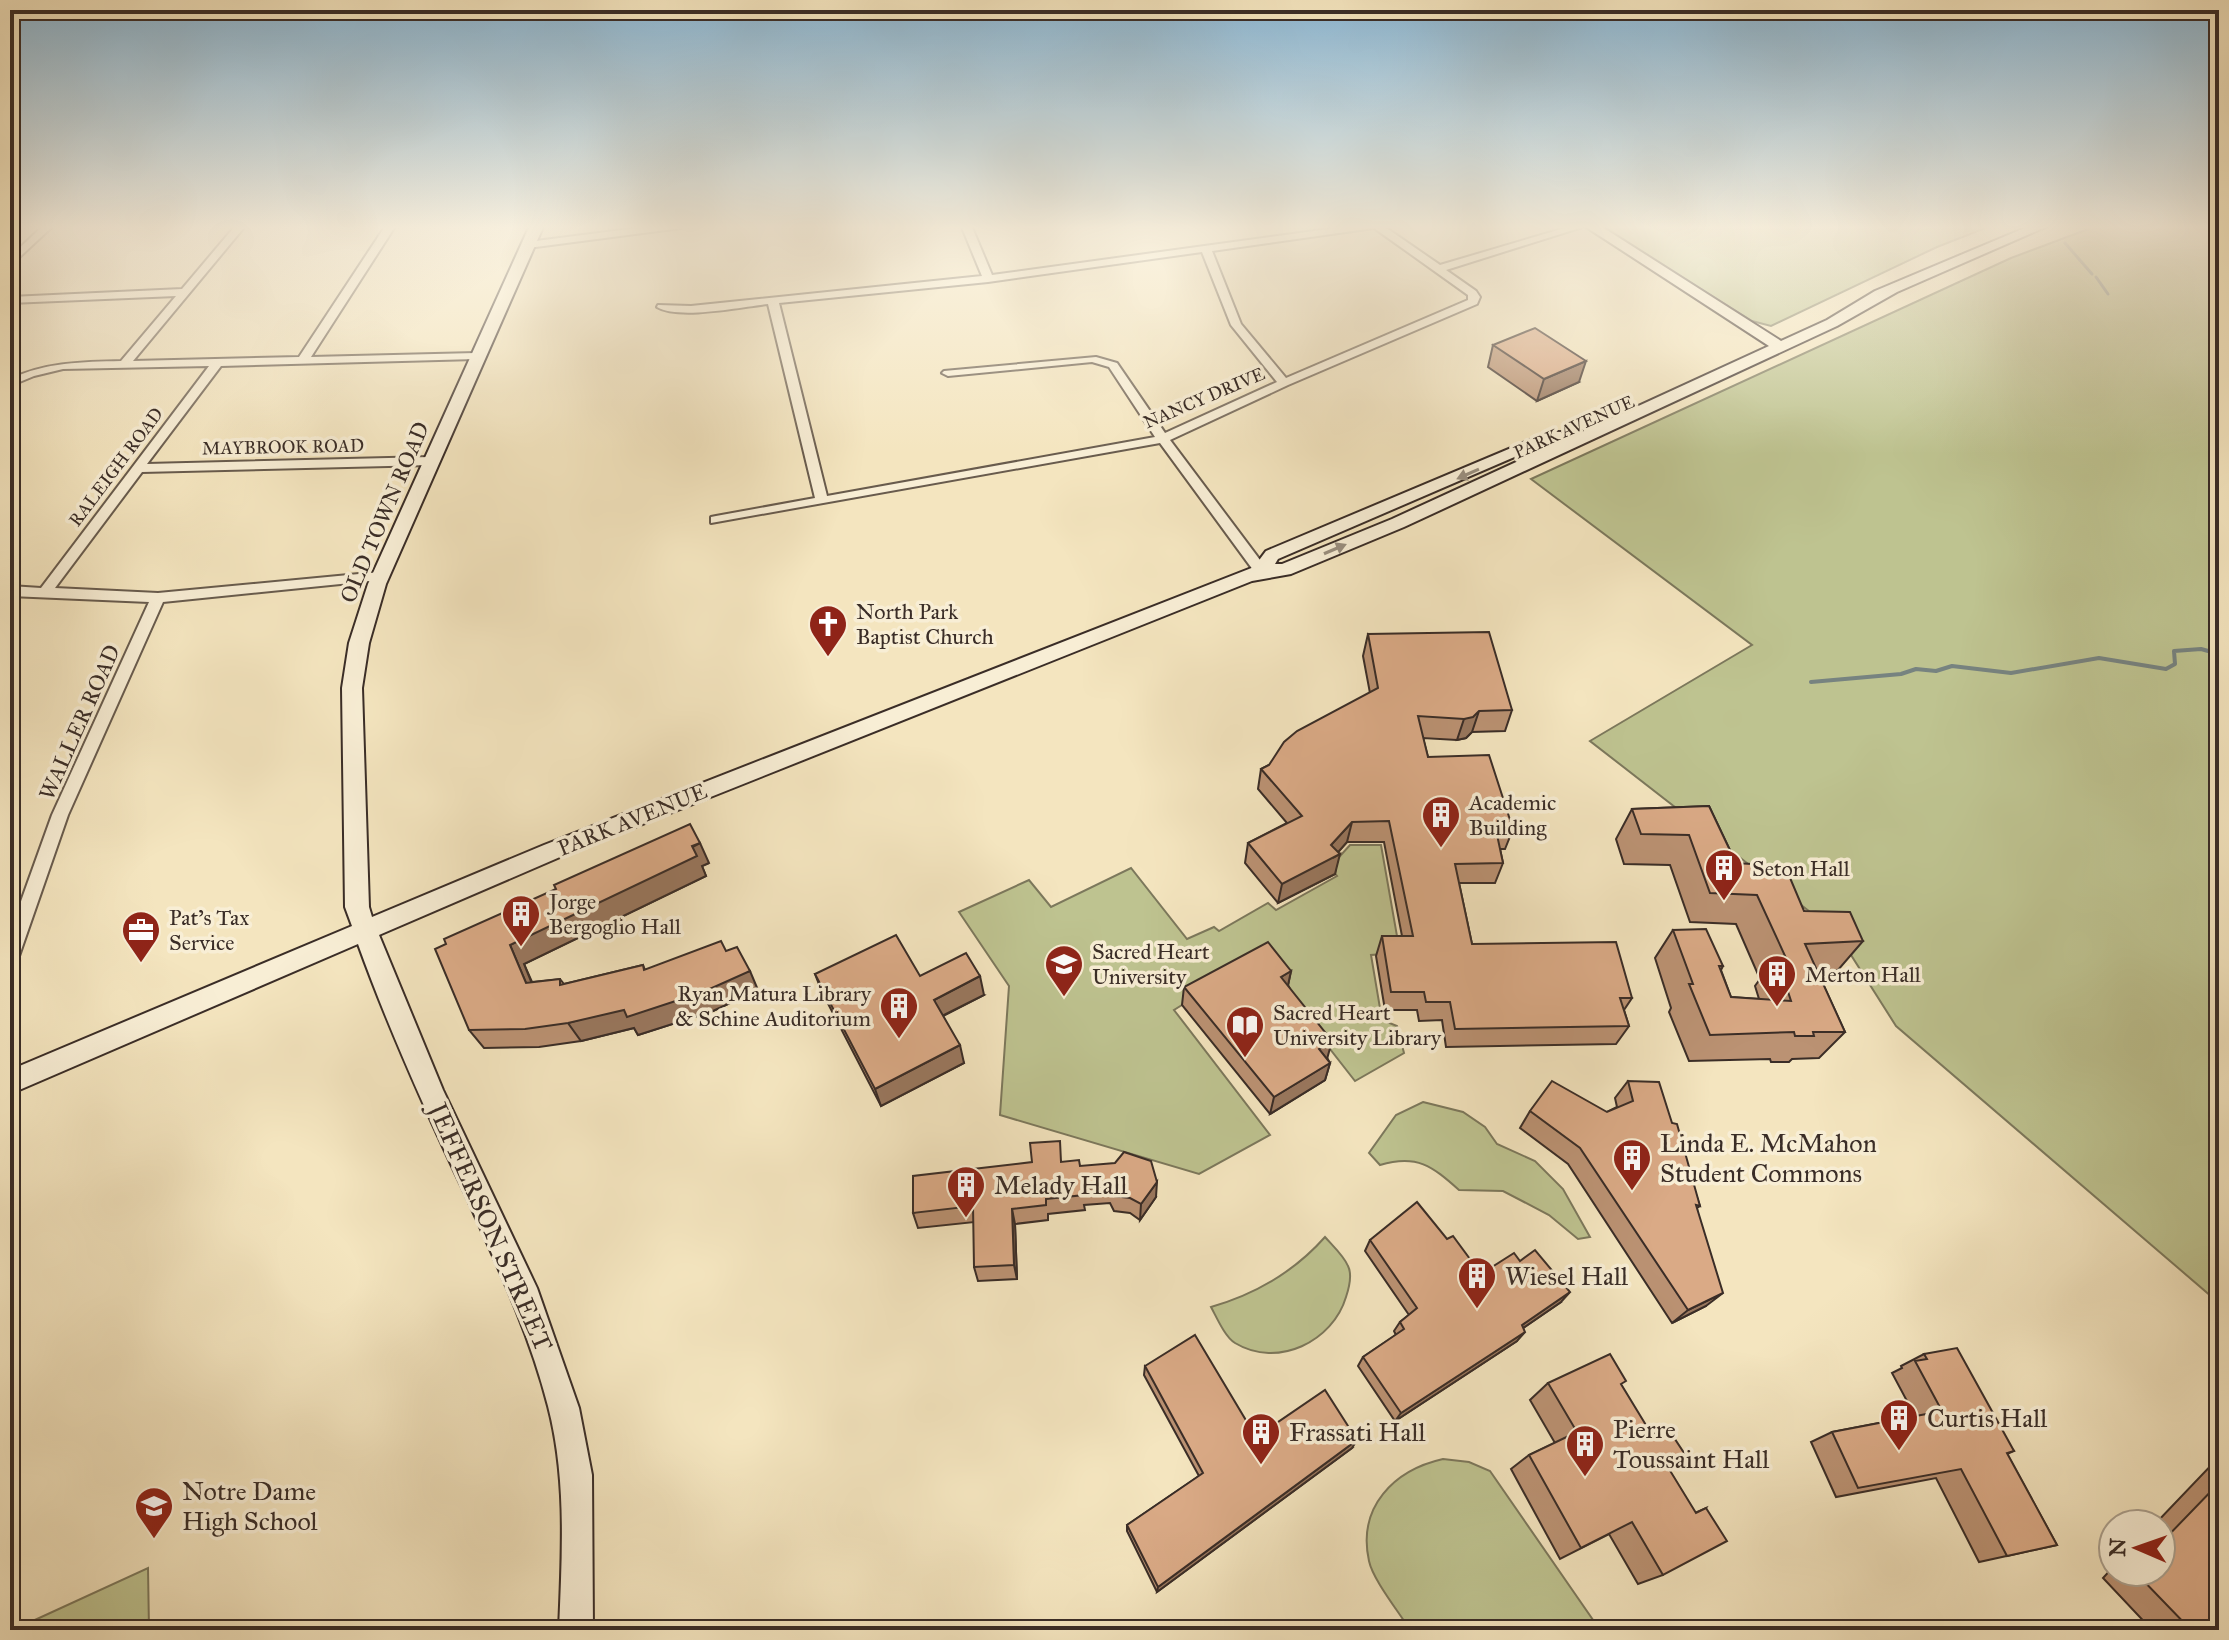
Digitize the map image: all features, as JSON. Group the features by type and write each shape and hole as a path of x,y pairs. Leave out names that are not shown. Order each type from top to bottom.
{"main road":[{"name":"OLD TOWN ROAD","path":"365,930 357,907 352,700 359,643 380,576 502,302"},
{"path":"1710,302 1775,343"},
{"name":"PARK AVENUE","path":"1261,571 1272,555 1874,302"},
{"name":"PARK AVENUE","path":"10,1082 675,801 935,702 1261,571 1284,570 1530,464 1775,343"},
{"path":"1511,455 1530,464"},
{"name":"JEFFERSON STREET","path":"365,930 432,1095 527,1298 551,1364 564,1408 576,1475 576,1630"}],"street":[{"path":"124,365 177,302"},
{"path":"302,361 341,302"},
{"path":"662,307 691,309 768,302"},
{"path":"773,302 822,500"},
{"path":"1227,302 1236,325 1284,383"},
{"name":"NANCY DRIVE","path":"716,520 1163,439 1473,302"},
{"path":"10,383 51,368 476,356"},
{"path":"948,373 1100,359 1117,369 1163,439 1261,571"},
{"name":"RALEIGH ROAD","path":"44,593 217,363"},
{"name":"MAYBROOK ROAD","path":"138,468 430,461"},
{"path":"10,591 158,598 380,576"},
{"name":"WALLER ROAD","path":"10,956 60,815 158,598"}],"green space":[{"path":"1721,302 1822,302 1771,326 1752,321"},
{"path":"1916,302 2219,302 2219,1303 1896,1026 1837,933 1590,741 1752,645 1531,479"},
{"path":"1350,845 1381,845 1400,953 1371,955 1382,1020 1397,1026 1404,1053 1355,1081 1287,994 1232,974 1174,1010 1270,1135 1199,1174 1000,1115 1009,986 959,912 1029,880 1051,907 1131,868 1187,939 1214,927 1219,931 1268,903 1276,910 1337,876 1330,867"},
{"path":"1423,1102 1463,1112 1485,1127 1497,1144 1535,1161 1563,1189 1590,1237 1578,1239 1549,1215 1503,1191 1459,1190 1432,1169 1414,1162 1380,1165 1369,1153 1396,1115"},
{"path":"1325,1237 1344,1258 1350,1273 1346,1297 1329,1326 1317,1338 1286,1351 1269,1353 1252,1350 1231,1340 1211,1307 1243,1296 1273,1280 1300,1261"},
{"path":"1443,1459 1469,1462 1490,1471 1600,1630 1410,1630 1371,1569 1367,1542 1369,1524 1374,1508 1395,1482 1425,1464"},
{"path":"148,1568 149,1630 13,1630"}],"building":[{"path":"1535,328 1586,361 1544,379 1493,345"},
{"name":"Academic Building","path":"1489,632 1512,710 1479,711 1473,717 1464,719 1418,716 1428,757 1489,755 1513,829 1496,830 1503,863 1455,864 1472,944 1616,942 1632,998 1620,998 1629,1026 1455,1029 1450,1002 1426,1002 1424,992 1391,992 1382,936 1413,936 1389,821 1352,822 1331,845 1340,854 1282,884 1248,843 1302,816 1261,769 1269,765 1284,742 1297,731 1378,688 1368,634"},
{"path":"1709,806 1736,863 1785,866 1804,911 1850,912 1863,941 1805,944 1845,1032 1813,1032 1814,1036 1795,1036 1794,1032 1710,1035 1689,984 1693,984 1673,930 1706,929 1723,966 1719,966 1731,997 1791,1001 1777,958 1786,958 1757,895 1710,893 1689,835 1641,834 1632,809"},
{"path":"690,824 700,843 692,846 697,856 510,945 526,983 560,979 560,985 643,965 644,970 721,941 726,951 737,947 750,971 703,992 627,1017 624,1010 525,1029 469,1030 435,949 446,944 444,939"},
{"name":"Ryan Matura Library & Schine Auditorium","path":"896,935 920,976 966,953 980,976 934,1000 960,1045 875,1089 815,974"},
{"path":"1268,942 1291,971 1281,977 1332,1041 1319,1049 1330,1063 1274,1097 1184,987"},
{"name":"Linda E. McMahon Student Commons","path":"1552,1081 1607,1112 1633,1101 1628,1081 1659,1082 1672,1123 1677,1124 1700,1206 1696,1205 1723,1293 1688,1310 1580,1148 1530,1111"},
{"name":"Melady Hall","path":"1060,1141 1061,1162 1079,1160 1080,1166 1115,1163 1124,1152 1151,1161 1157,1182 1141,1204 1130,1198 1114,1196 1110,1187 1083,1189 1084,1195 1046,1199 1046,1205 1012,1209 1014,1265 974,1267 973,1206 913,1213 913,1176 1032,1162 1030,1143"},
{"name":"Wiesel Hall","path":"1417,1202 1447,1239 1453,1236 1481,1274 1514,1253 1520,1261 1535,1250 1570,1292 1522,1325 1525,1332 1401,1413 1363,1357 1404,1329 1400,1322 1417,1308 1370,1240"},
{"name":"Frassati Hall","path":"1195,1335 1256,1437 1325,1390 1357,1440 1158,1587 1127,1525 1203,1473 1145,1366"},
{"name":"Curtis Hall","path":"1957,1348 2014,1451 2007,1453 2057,1545 2007,1556 1961,1469 1858,1488 1832,1432 1942,1411 1915,1361 1927,1359 1924,1354"},
{"name":"Pierre Toussaint Hall","path":"1610,1354 1626,1381 1621,1384 1652,1435 1667,1427 1688,1459 1669,1469 1696,1513 1706,1508 1727,1541 1663,1575 1632,1522 1581,1548 1529,1455 1577,1432 1548,1383"},
{"path":"2219,1483 2219,1630 2191,1630 2150,1588 2177,1588 2177,1526"}],"waterway":[{"path":"1811,682 1901,674 1916,669 1936,671 1952,666 2011,673 2099,658 2166,669 2175,664 2174,651 2201,649 2219,654"}],"place":[{"name":"North Park Baptist Church","path":"828,658"},
{"name":"Academic Building","path":"1441,849"},
{"name":"Seton Hall","path":"1724,902"},
{"name":"Jorge Bergoglio Hall","path":"521,948"},
{"name":"Pat's Tax Service","path":"141,964"},
{"name":"Sacred Heart University","path":"1064,998"},
{"name":"Merton Hall","path":"1777,1008"},
{"name":"Ryan Matura Library & Schine Auditorium","path":"899,1040"},
{"name":"Sacred Heart University Library","path":"1245,1059"},
{"name":"Linda E. McMahon Student Commons","path":"1632,1192"},
{"name":"Melady Hall","path":"966,1219"},
{"name":"Wiesel Hall","path":"1477,1310"},
{"name":"Curtis Hall","path":"1899,1452"},
{"name":"Frassati Hall","path":"1261,1466"},
{"name":"Pierre Toussaint Hall","path":"1585,1478"},
{"name":"Notre Dame High School","path":"154,1540"}]}
